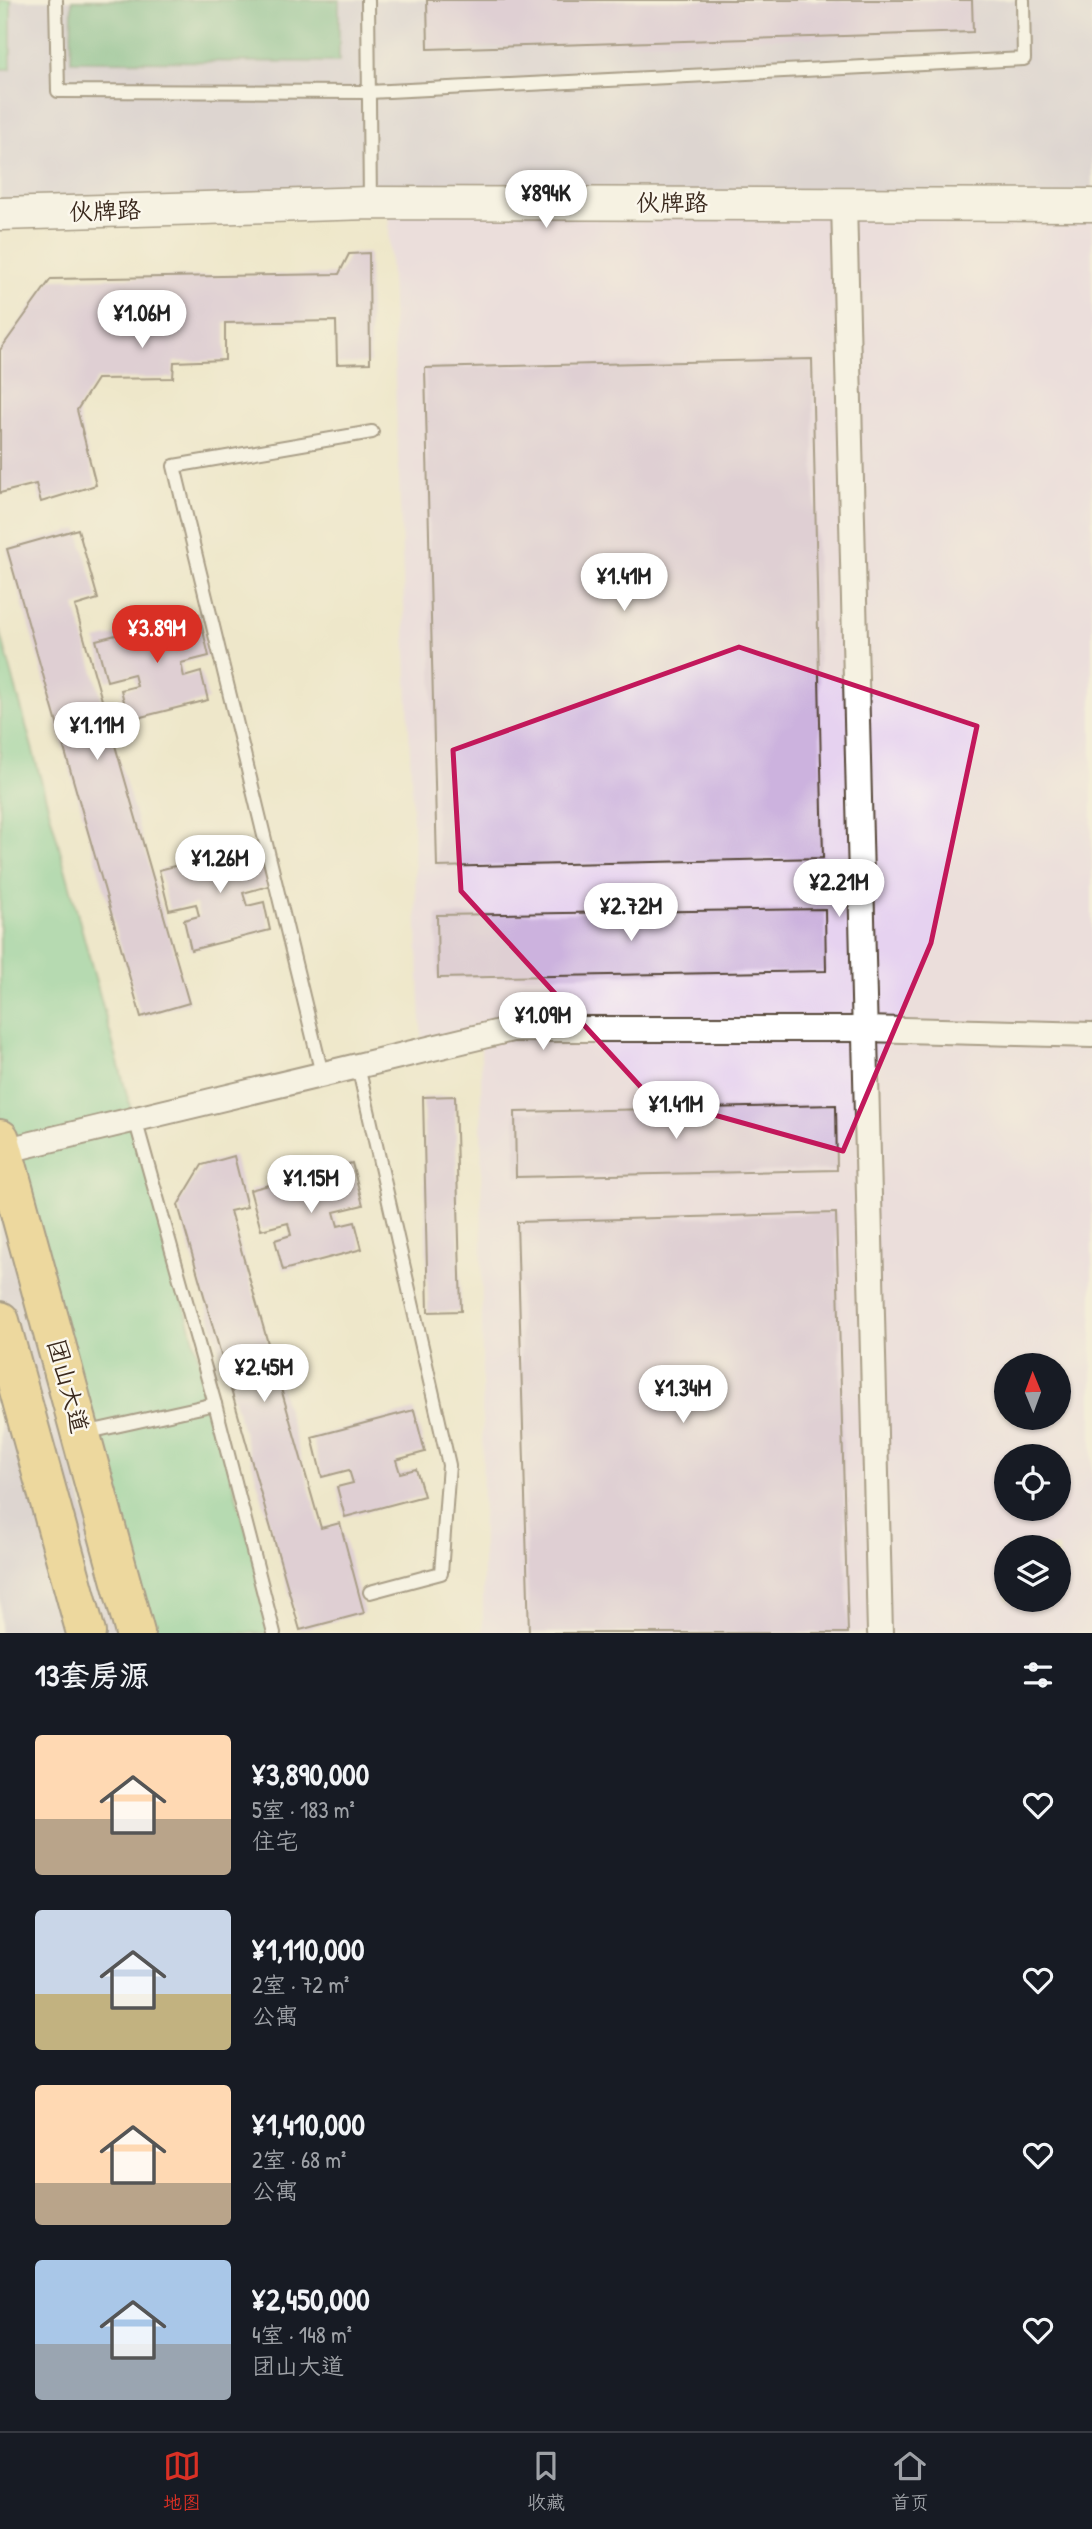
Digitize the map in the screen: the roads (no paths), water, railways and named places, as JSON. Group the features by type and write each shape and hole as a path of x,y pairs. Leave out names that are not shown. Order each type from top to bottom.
{"highway":[{"name":"团山大道","path":"2,1145 135,1633"},
{"name":"团山大道","path":"0,1321 86,1633"}],"street":[{"name":"伙牌路","path":"0,214 370,203 1092,205"},
{"path":"844,203 880,1633"},
{"path":"2,1145 135,1119 512,1029 864,1029 1092,1035"}],"lane":[{"path":"56,0 58,91 369,92 1024,59 1023,0"},
{"path":"368,0 370,203"},
{"path":"322,1074 174,466 372,432"},
{"path":"358,1066 449,1465 441,1573 370,1592"},
{"path":"135,1119 215,1404 274,1633"},
{"path":"81,1434 215,1404"}]}
